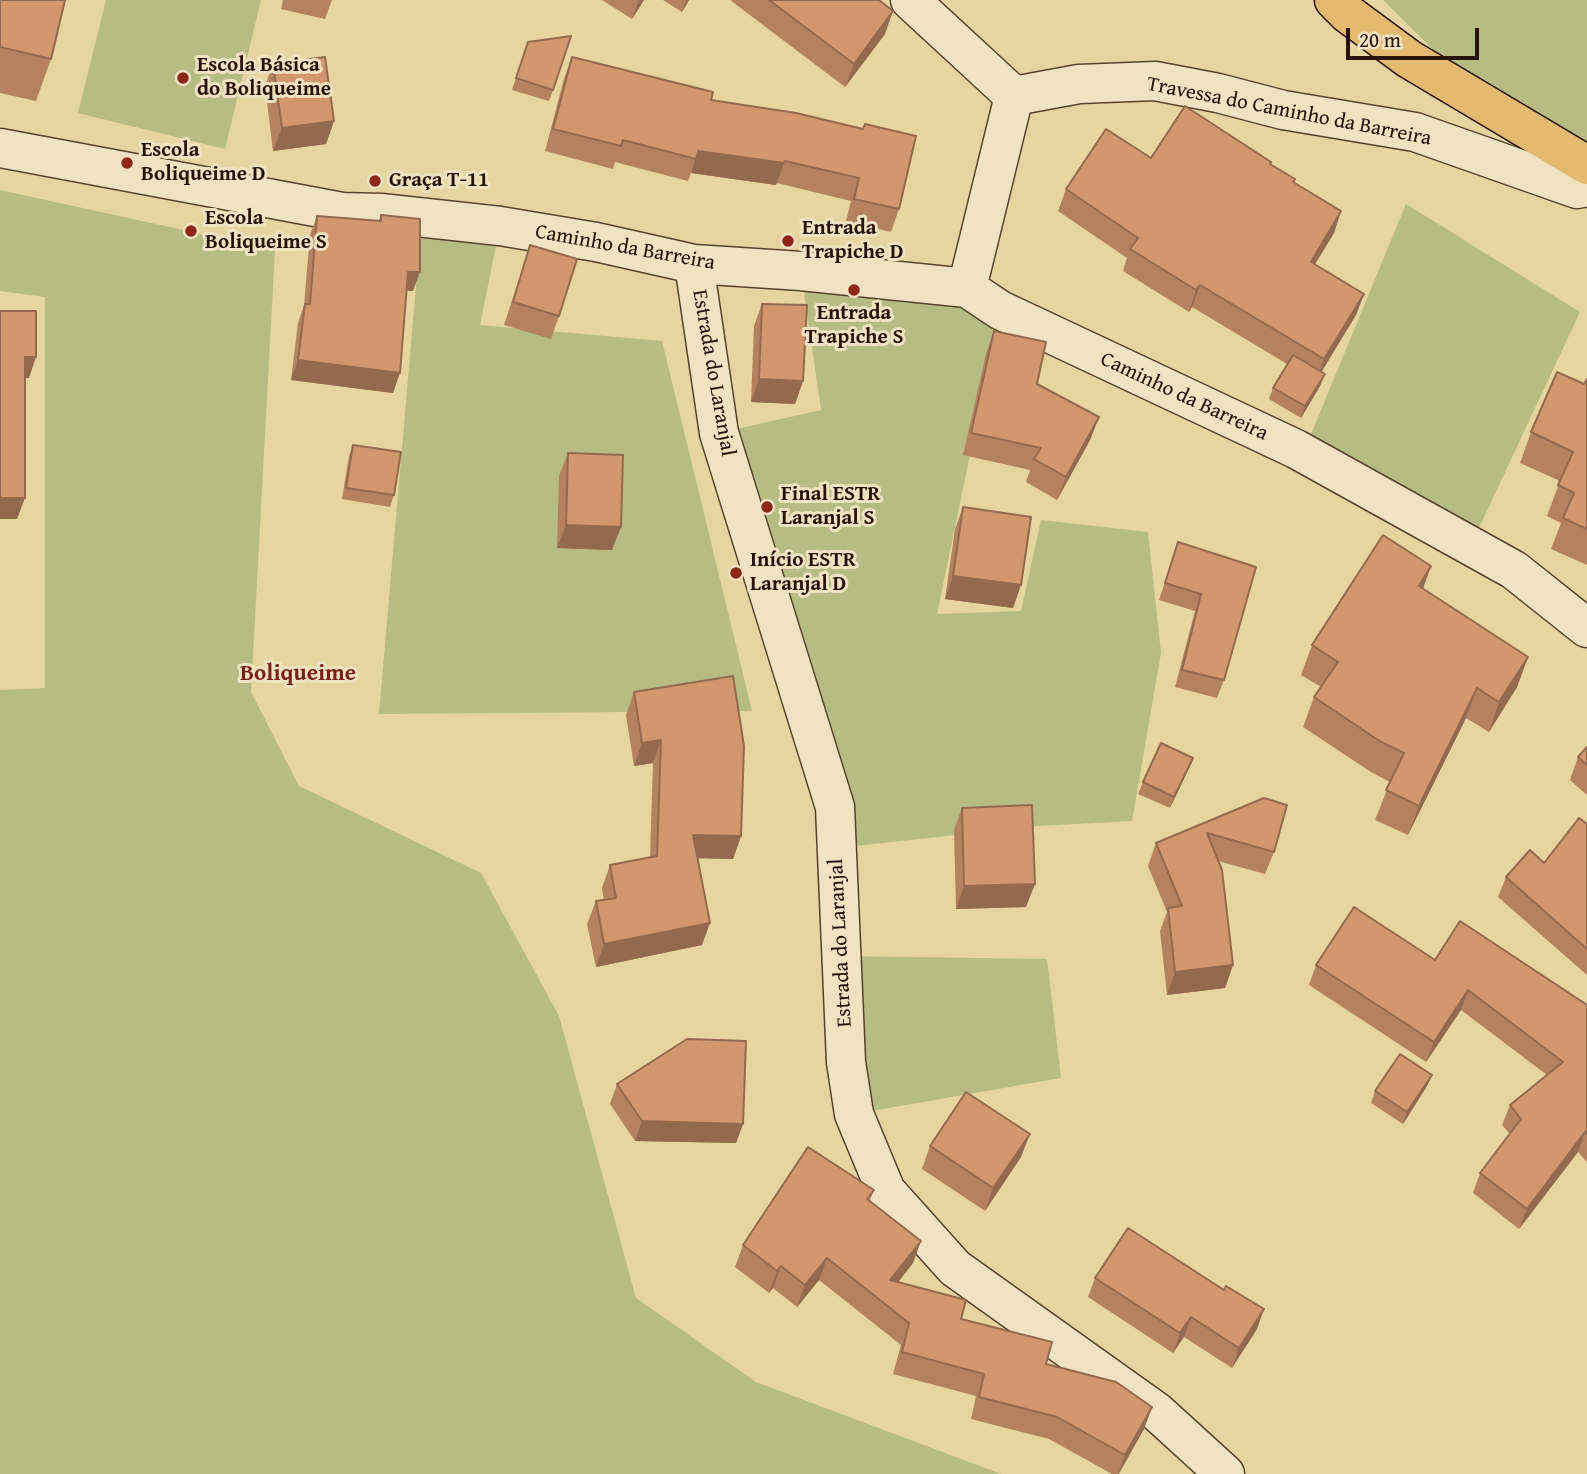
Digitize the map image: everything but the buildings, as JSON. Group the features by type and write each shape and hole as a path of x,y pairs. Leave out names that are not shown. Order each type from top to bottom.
{"main road":[{"path":"1334,0 1348,14 1409,59 1587,165"}],"street":[{"path":"909,0 1014,96 967,288"},
{"name":"Travessa do Caminho da Barreira","path":"1014,96 1079,84 1155,81 1218,93 1283,110 1415,132 1577,189 1587,187"},
{"name":"Caminho da Barreira","path":"0,148 342,212 381,213 500,226 596,242 694,264 801,271 967,288 1000,310 1296,449 1514,570 1587,628"},
{"name":"Estrada do Laranjal","path":"694,264 719,433 835,807 846,1062 854,1114 886,1191 955,1268 1157,1412 1225,1474"}],"green space":[{"path":"106,0 261,0 225,149 78,113"},
{"path":"1383,0 1587,0 1587,203"},
{"path":"0,190 275,250 251,692 299,786 481,873 559,1016 636,1298 756,1382 1001,1474 0,1474 0,690 45,688 45,297 0,291"},
{"path":"1406,204 1580,312 1478,530 1309,439"},
{"path":"422,217 500,226 480,325 662,341 752,711 379,714"},
{"path":"801,271 1000,310 937,614 1021,611 1041,520 1148,532 1161,653 1132,821 1038,826 837,848 719,433 821,410"},
{"path":"842,956 1047,959 1061,1078 854,1114"}],"place":[{"name":"Escola Básica do Boliqueime","path":"183,78"},
{"name":"Escola Boliqueime D","path":"127,163"},
{"name":"Graça T-11","path":"375,181"},
{"name":"Escola Boliqueime S","path":"191,231"},
{"name":"Entrada Trapiche D","path":"788,241"},
{"name":"Entrada Trapiche S","path":"854,290"},
{"name":"Final ESTR Laranjal S","path":"767,507"},
{"name":"Início ESTR Laranjal D","path":"736,573"}],"district":[{"name":"Boliqueime","path":"298,674"}]}
